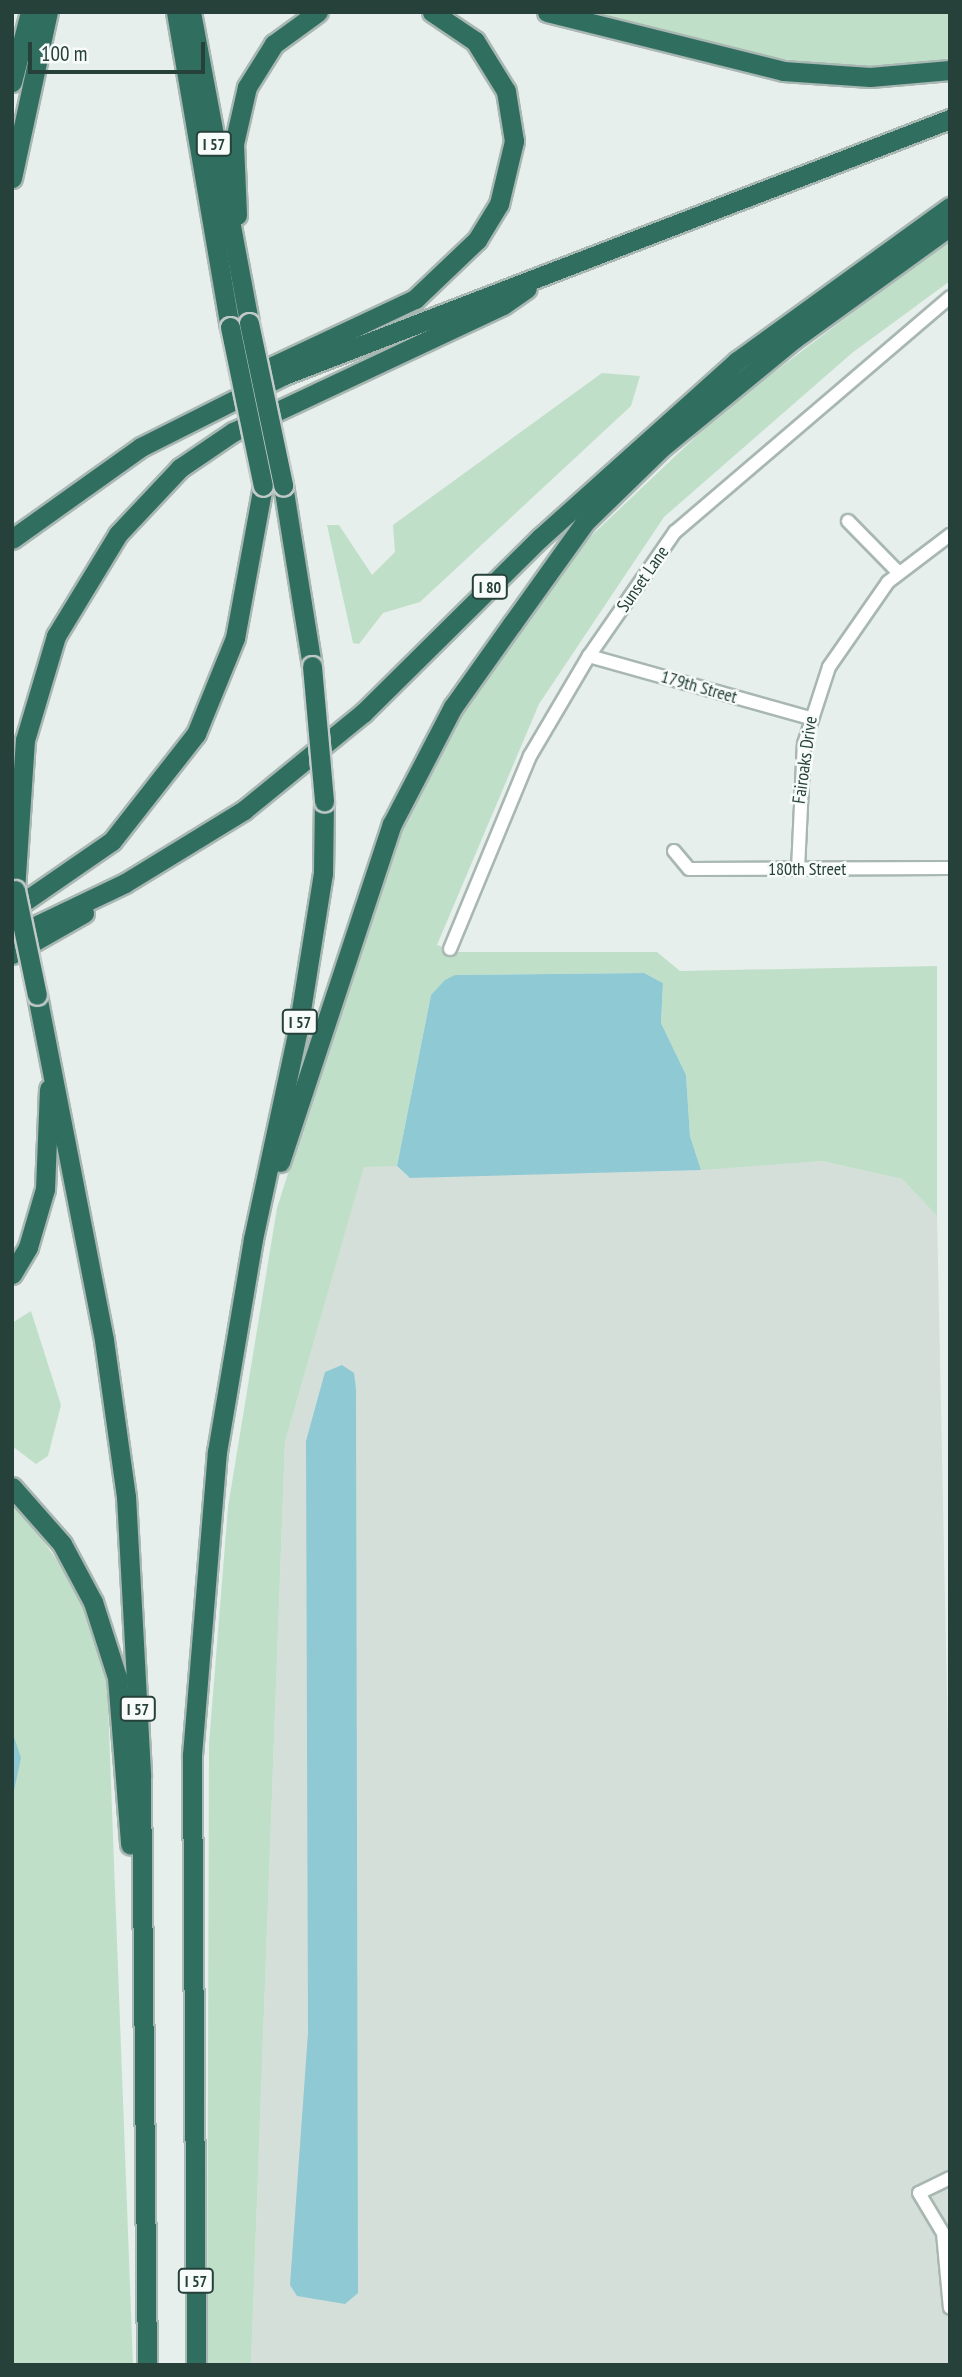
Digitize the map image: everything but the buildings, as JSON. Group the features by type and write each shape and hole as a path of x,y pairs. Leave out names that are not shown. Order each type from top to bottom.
{"highway":[{"path":"12,82 30,12"},
{"path":"12,178 47,12"},
{"path":"12,910 112,841 196,734 235,638 263,486 239,325 176,12"},
{"name":"I 57","path":"191,12 240,275 239,325 283,485 312,666 324,801 323,873 298,1029 253,1239 217,1452 192,1755 196,2365"},
{"path":"240,275 238,114 274,44 318,12"},
{"path":"12,538 141,447 184,408 415,299 477,240 510,172 514,124 488,55 432,12"},
{"path":"547,12 783,71 870,78 950,69"},
{"path":"141,447 284,374 950,119"},
{"name":"I 80","path":"12,937 125,883 244,810 353,721 540,538 737,361 950,207"},
{"path":"253,1239 392,824 453,707 585,522 614,493 794,339 950,226"},
{"path":"14,883 25,740 56,636 93,568 151,496 233,432 503,305 548,273"},
{"name":"I 57","path":"14,883 104,1340 126,1496 141,1777 147,2365"},
{"path":"12,954 62,930 125,883"},
{"path":"12,1274 28,1247 45,1189 50,1060"},
{"path":"12,1487 62,1544 93,1602 117,1677 142,1992"}],"street":[{"name":"Sunset Lane","path":"450,949 530,756 589,656 703,503 950,297"},
{"path":"848,521 898,572"},
{"name":"Fairoaks Drive","path":"798,869 798,788 809,718 851,629 898,572 950,535"},
{"name":"179th Street","path":"589,656 809,718"},
{"name":"180th Street","path":"674,851 689,869 950,868"},
{"path":"950,2178 919,2193 943,2233 950,2308"}],"shaded area":[{"path":"822,1161 902,1179 937,1216 950,1840 950,2365 251,2365 285,1442 364,1166 397,1166 410,1178"}],"green space":[{"path":"587,12 950,12 950,58 892,68 823,65 751,54"},
{"path":"950,239 950,281 852,353 664,517 539,704 437,945 458,952 657,952 680,971 937,966 937,1216 902,1179 822,1161 701,1170 690,1136 686,1075 661,1023 663,983 644,973 455,975 431,995 397,1166 364,1167 285,1442 251,2365 207,2365 209,1744 228,1507 277,1208 399,824 463,701 571,555 724,410"},
{"path":"602,373 640,376 631,406 420,602 383,613 359,644 353,643 327,525 339,525 372,575 395,552 393,525"},
{"path":"31,1311 61,1405 48,1456 36,1464 12,1446 12,1323"},
{"path":"12,1498 75,1585 107,1678 133,2365 12,2365"}],"water":[{"path":"644,973 663,983 661,1023 686,1075 690,1136 701,1170 410,1178 397,1166 431,995 445,980 455,975"},
{"path":"342,1365 354,1373 356,1389 358,2293 345,2304 297,2296 290,2285 308,2033 306,1441 325,1372"},
{"path":"12,1731 21,1758 12,1800"}]}
